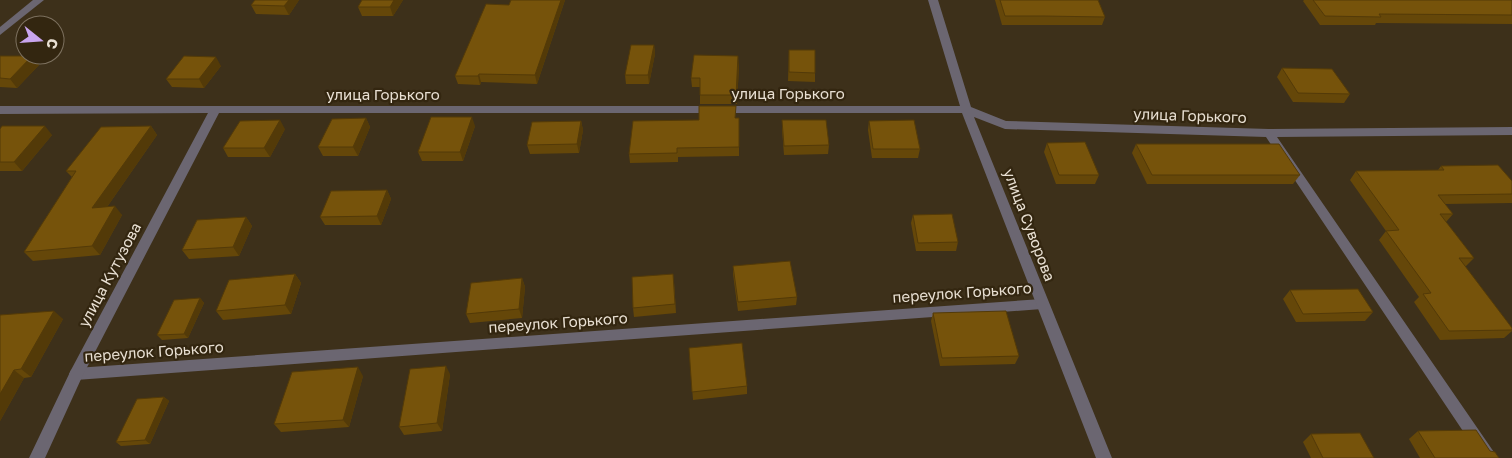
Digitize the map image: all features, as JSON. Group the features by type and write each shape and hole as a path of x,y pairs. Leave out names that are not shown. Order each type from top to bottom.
{"street":[{"path":"0,32 39,0"},
{"name":"улица Суворова","path":"933,0 966,109 1104,458"},
{"name":"улица Горького","path":"0,110 966,109 1005,125 1269,133 1512,131"},
{"name":"улица Кутузова","path":"36,458 76,374 215,110"},
{"path":"1269,133 1490,458"},
{"name":"переулок Горького","path":"76,374 1042,304"}],"building":[{"path":"255,0 289,0 284,6 251,5"},
{"path":"362,0 394,0 390,7 358,7"},
{"path":"511,0 561,0 535,75 479,74 478,76 455,76 486,4 509,5"},
{"path":"1000,0 1098,0 1105,17 1005,16"},
{"path":"1313,0 1512,0 1512,15 1379,14 1381,17 1325,16"},
{"path":"631,45 654,45 648,75 625,75"},
{"path":"789,50 815,50 815,73 789,72"},
{"path":"694,55 738,56 736,95 700,95 700,78 691,78"},
{"path":"0,56 15,56 15,65 23,65 10,79 0,78"},
{"path":"184,56 216,57 199,79 166,79"},
{"path":"1282,68 1332,69 1350,94 1298,93"},
{"path":"699,106 736,106 735,118 739,118 739,147 677,148 677,153 629,154 633,121 699,120"},
{"path":"431,117 472,117 460,152 418,152"},
{"path":"366,118 353,147 318,147 332,119"},
{"path":"280,120 264,148 223,148 240,121"},
{"path":"782,120 826,120 829,145 784,146"},
{"path":"914,120 920,149 873,149 869,121"},
{"path":"581,121 577,144 527,145 532,122"},
{"path":"2,126 45,126 14,162 0,162 0,129"},
{"path":"151,126 92,208 115,206 92,246 24,252 76,171 66,171 101,127"},
{"path":"1085,142 1099,175 1059,175 1047,143"},
{"path":"1136,144 1279,144 1300,175 1152,175"},
{"path":"1498,165 1512,181 1512,194 1438,195 1453,214 1440,214 1474,258 1459,258 1512,330 1449,331 1423,294 1431,293 1386,231 1399,230 1356,171 1444,170 1441,166"},
{"path":"387,190 377,216 320,217 331,191"},
{"path":"952,214 958,242 918,243 913,215"},
{"path":"246,217 233,247 182,250 197,220"},
{"path":"790,261 797,297 738,302 733,266"},
{"path":"295,274 285,305 216,311 229,280"},
{"path":"673,274 675,304 633,308 632,277"},
{"path":"522,278 519,309 466,314 471,283"},
{"path":"1358,289 1373,312 1303,314 1290,290"},
{"path":"200,298 184,334 157,335 174,300"},
{"path":"54,311 21,369 14,370 0,394 0,315"},
{"path":"1006,311 1019,356 942,358 933,313"},
{"path":"742,343 747,386 692,392 689,348"},
{"path":"446,366 437,423 399,427 410,369"},
{"path":"358,367 343,420 274,424 292,372"},
{"path":"164,397 145,440 116,442 137,399"},
{"path":"1476,430 1490,451 1495,452 1499,458 1435,458 1418,431"},
{"path":"1360,433 1374,458 1323,458 1311,434"}]}
